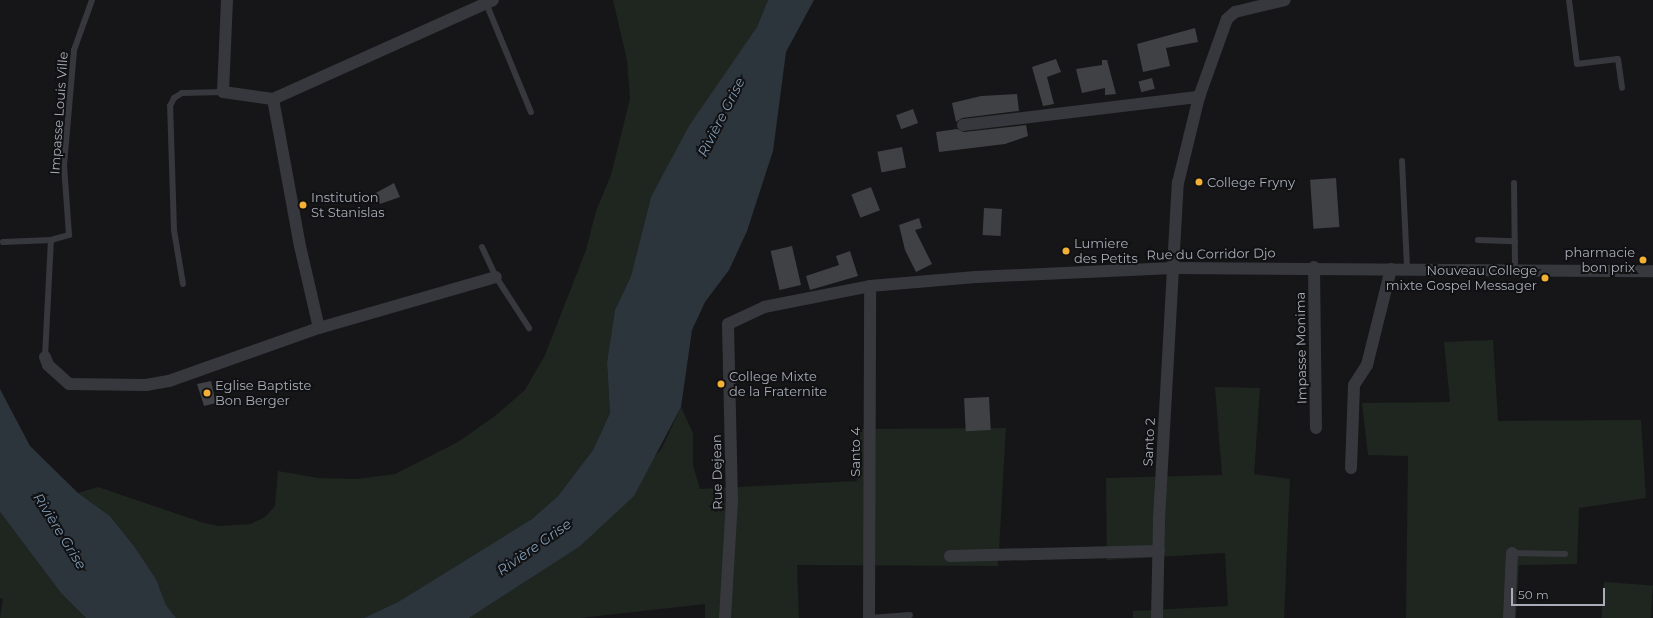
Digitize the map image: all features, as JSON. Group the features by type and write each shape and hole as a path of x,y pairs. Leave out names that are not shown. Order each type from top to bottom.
{"street":[{"path":"227,0 223,92 273,100 490,2"},
{"name":"Santo 2","path":"1157,618 1159,551 1178,182 1199,97 1230,14 1285,0"},
{"path":"963,125 1199,97"},
{"path":"273,100 300,246 319,328"},
{"name":"Rue du Corridor Djo","path":"728,324 764,307 870,286 976,277 1173,268 1314,267 1653,271"},
{"name":"Impasse Monima","path":"1314,267 1316,428"},
{"path":"1351,468 1354,385 1367,366 1391,269"},
{"path":"45,357 48,365 70,384 146,385 169,381 319,328 496,276"},
{"name":"Santo 4","path":"869,618 870,286"},
{"name":"Rue Dejean","path":"725,618 732,501 728,324"},
{"path":"950,556 1159,551"},
{"path":"1509,618 1512,553"}],"lane":[{"name":"Impasse Louis Ville","path":"3,242 51,240 69,235 64,165 74,50 92,0"},
{"path":"1569,0 1577,64 1618,59 1622,88"},
{"path":"490,2 531,112"},
{"path":"182,284 174,230 170,106 174,98 182,93 223,92"},
{"path":"1402,161 1408,269"},
{"path":"1514,183 1515,270"},
{"path":"45,357 51,240"},
{"path":"1478,240 1515,242"},
{"path":"482,247 496,276 528,328"},
{"path":"1512,553 1565,554"},
{"path":"869,618 910,615"}],"shaded area":[{"path":"613,0 768,0 757,27 651,197 631,276 615,310 607,362 610,413 593,450 558,496 532,519 398,602 364,618 176,618 166,605 156,579 134,546 110,516 78,493 98,487 204,523 219,526 251,524 265,517 275,506 278,471 318,478 357,479 395,474 458,442 495,416 525,390 545,355 586,250 596,211 611,175 630,99 627,60"},
{"path":"1493,340 1498,421 1641,420 1646,498 1579,508 1577,564 1519,565 1516,618 1406,618 1408,456 1368,455 1362,403 1450,402 1444,342"},
{"path":"1215,387 1260,388 1254,474 1290,479 1284,618 1133,618 1133,611 1228,606 1225,553 1107,560 1106,478 1222,475"},
{"path":"681,407 693,433 693,465 700,489 857,481 860,429 1006,428 998,566 797,565 799,618 705,618 705,604 580,618 469,618 579,547 662,448"},
{"path":"0,512 61,593 86,618 0,618 3,599 0,598"},
{"path":"1604,582 1653,585 1651,618 1601,618"}],"water":[{"name":"Rivière Grise","path":"768,0 814,0 786,52 773,151 747,231 729,270 705,302 692,330 681,407 634,496 579,547 469,618 364,618 398,602 532,519 558,496 593,450 610,413 607,362 615,310 631,276 651,197 689,126 757,27"},
{"name":"Rivière Grise","path":"0,389 30,446 78,493 110,516 134,546 156,579 166,605 176,618 86,618 61,593 0,512"}],"building":[{"path":"1195,28 1198,42 1166,48 1170,66 1143,72 1137,44"},
{"path":"1056,59 1061,72 1047,77 1054,104 1043,106 1032,67"},
{"path":"1102,60 1107,60 1116,94 1105,95 1105,88 1082,93 1076,69 1102,65"},
{"path":"1152,78 1155,89 1141,92 1138,82"},
{"path":"1017,94 1019,111 962,118 956,122 952,103 981,96"},
{"path":"913,109 918,123 901,129 896,115"},
{"path":"1026,125 1028,136 1005,144 939,152 936,132 957,129 964,132"},
{"path":"902,147 906,168 881,172 877,152"},
{"path":"1336,178 1339,227 1313,229 1310,180"},
{"path":"394,183 400,197 380,204 374,194"},
{"path":"871,187 880,210 860,218 851,195"},
{"path":"984,208 1002,209 1001,236 983,235"},
{"path":"919,218 922,228 915,230 932,264 916,272 905,250 899,225"},
{"path":"792,246 801,285 780,290 771,251"},
{"path":"850,251 858,276 810,290 806,276 839,265 836,256"},
{"name":"Eglise Baptiste Bon Berger","path":"211,381 216,403 204,406 197,384"},
{"path":"989,397 991,430 966,431 964,398"}],"place":[{"name":"College Fryny","path":"1199,182"},
{"name":"Institution St Stanislas","path":"303,205"},
{"name":"Lumiere des Petits","path":"1066,251"},
{"name":"pharmacie bon prix","path":"1643,260"},
{"name":"Nouveau College mixte Gospel Messager","path":"1545,278"},
{"name":"College Mixte de la Fraternite","path":"721,384"},
{"name":"Eglise Baptiste Bon Berger","path":"207,393"}]}
